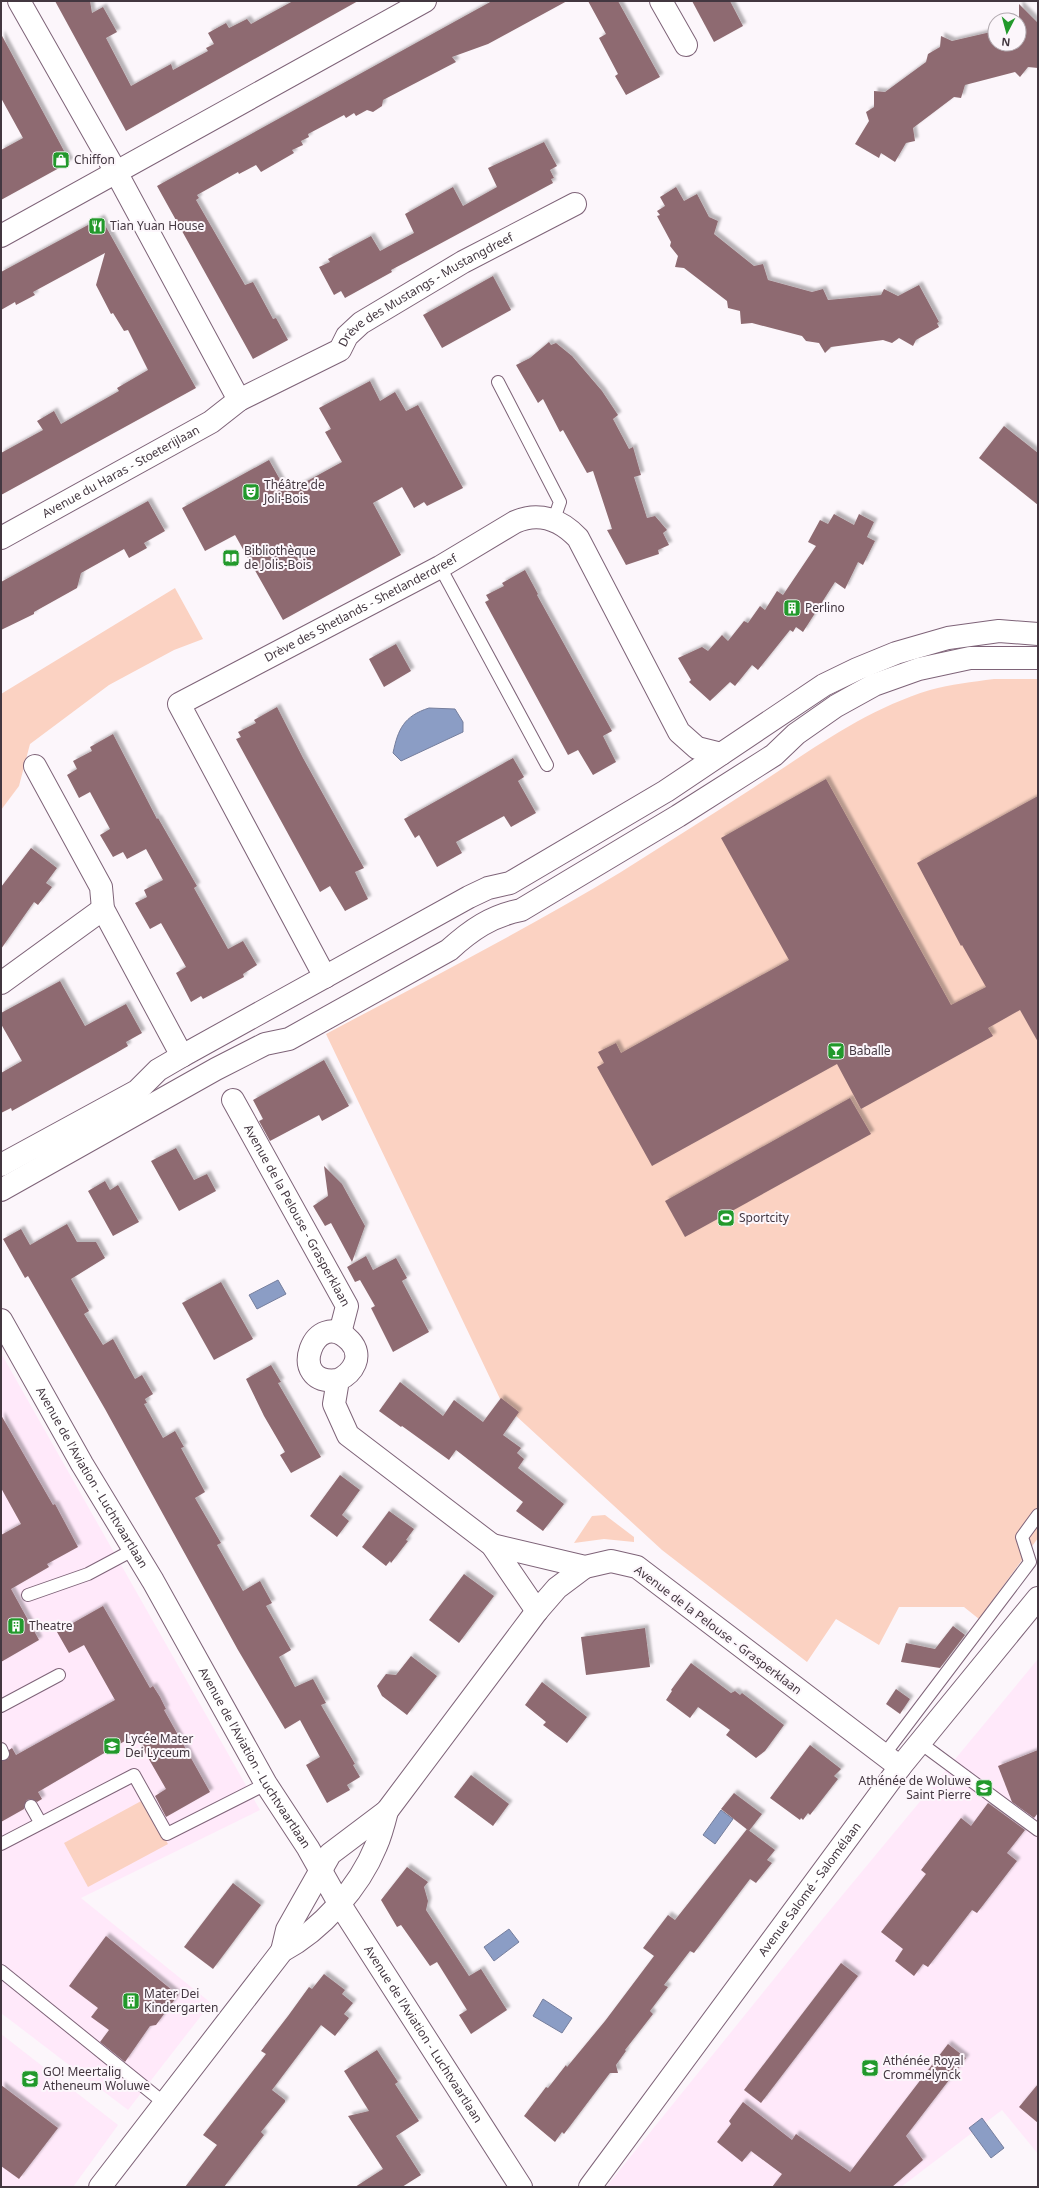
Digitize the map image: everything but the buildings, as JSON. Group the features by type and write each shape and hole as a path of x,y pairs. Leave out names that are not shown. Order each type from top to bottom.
{"street":[{"path":"19,1 116,172 239,400"},
{"path":"1,236 425,1"},
{"path":"661,1 686,45"},
{"name":"Drève des Mustangs - Mustangdreef","path":"239,400 340,350 347,336 361,323 463,262 575,204"},
{"name":"Avenue du Haras - Stoeterijlaan","path":"1,538 211,422 239,400"},
{"name":"Drève des Shetlands - Shetlanderdreef","path":"325,977 179,704 440,566 525,518 554,519"},
{"path":"554,519 568,527 578,538 679,732 686,740 697,748 721,754"},
{"path":"1,1165 137,1091 158,1070 182,1056 488,888 510,883 666,791 824,685 896,653 969,634 999,631 1038,634"},
{"path":"1,1190 216,1069 265,1044 289,1039 327,1020 449,950 465,935 483,923 502,914 521,910 678,816 774,755 796,734 836,706 874,686 919,669 970,658 1038,658"},
{"path":"35,766 101,888 103,909 182,1056"},
{"path":"1,983 103,909"},
{"name":"Avenue de la Pelouse - Grasperklaan","path":"233,1100 347,1306 340,1333"},
{"name":"Avenue de l'Aviation - Luchtvaartlaan","path":"1,1320 266,1784 339,1903 521,2187"},
{"path":"340,1333 354,1345 356,1361 349,1374 338,1380 320,1377 313,1372 309,1361 309,1350 317,1338 324,1334 340,1333"},
{"name":"Avenue de la Pelouse - Grasperklaan","path":"338,1380 334,1404 348,1435 492,1545 537,1611"},
{"name":"Avenue de la Pelouse - Grasperklaan","path":"492,1545 585,1567 611,1561 638,1567 892,1761"},
{"path":"100,2187 163,2102 220,2034 282,1951 287,1930 330,1854 387,1811 537,1611 557,1588 585,1567"},
{"name":"Avenue Salomé - Salomélaan","path":"590,2187 892,1761 919,1742 1038,1598"},
{"path":"282,1951 299,1942 325,1919 351,1889 376,1847 387,1811"}],"lane":[{"path":"498,382 560,502 554,519"},
{"path":"440,566 547,765"},
{"path":"892,1761 1030,1562 1022,1537 1038,1515"},
{"path":"28,1595 88,1574 133,1550"},
{"path":"1,1706 59,1675"},
{"path":"919,1742 1038,1830"},
{"path":"1,1844 40,1822 134,1775 167,1834 266,1784"},
{"path":"31,1806 40,1822"},
{"path":"1,1971 163,2102"}],"shaded area":[{"path":"175,588 203,639 174,650 109,685 30,744 19,786 1,810 1,694"},
{"name":"Sportcity","path":"994,679 1038,679 1038,1538 979,1619 964,1607 899,1607 879,1645 836,1619 807,1662 662,1550 502,1403 326,1034 475,955 621,872 860,720 906,698 930,690"},
{"name":"Lycée Mater Dei Lyceum","path":"1,1353 260,1810 81,1898 211,2003 128,2110 1,2013"},
{"path":"605,1515 634,1537 634,1542 604,1539 574,1543 592,1516"},
{"name":"Athénée Royal Crommelynck","path":"1038,1659 1038,2154 1002,2110 901,2187 606,2187 811,1933"},
{"path":"143,1800 168,1844 88,1887 64,1843"},
{"name":"GO! Meertalig Atheneum Woluwe","path":"1,2034 118,2125 73,2187 1,2187"}],"water":[{"path":"429,708 455,709 463,722 463,732 401,761 393,753 400,730 408,719 420,711"},
{"path":"278,1280 286,1294 257,1309 249,1295"},
{"path":"721,1810 733,1819 715,1844 703,1835"},
{"path":"509,1929 519,1942 494,1961 484,1947"},
{"path":"543,1999 572,2018 562,2033 533,2016"},
{"path":"982,2118 1004,2148 991,2158 969,2128"}],"place":[{"name":"Chiffon","path":"61,160"},
{"name":"Tian Yuan House","path":"97,226"},
{"name":"Théâtre de Joli-Bois","path":"251,492"},
{"name":"Bibliothèque de Jolis-Bois","path":"231,558"},
{"name":"Perlino","path":"792,608"},
{"name":"Baballe","path":"836,1051"},
{"name":"Sportcity","path":"726,1218"},
{"name":"Theatre","path":"16,1626"},
{"name":"Lycée Mater Dei Lyceum","path":"112,1746"},
{"name":"Athénée de Woluwe Saint Pierre","path":"984,1788"},
{"name":"Mater Dei Kindergarten","path":"131,2001"},
{"name":"Athénée Royal Crommelynck","path":"870,2068"},
{"name":"GO! Meertalig Atheneum Woluwe","path":"30,2079"}]}
